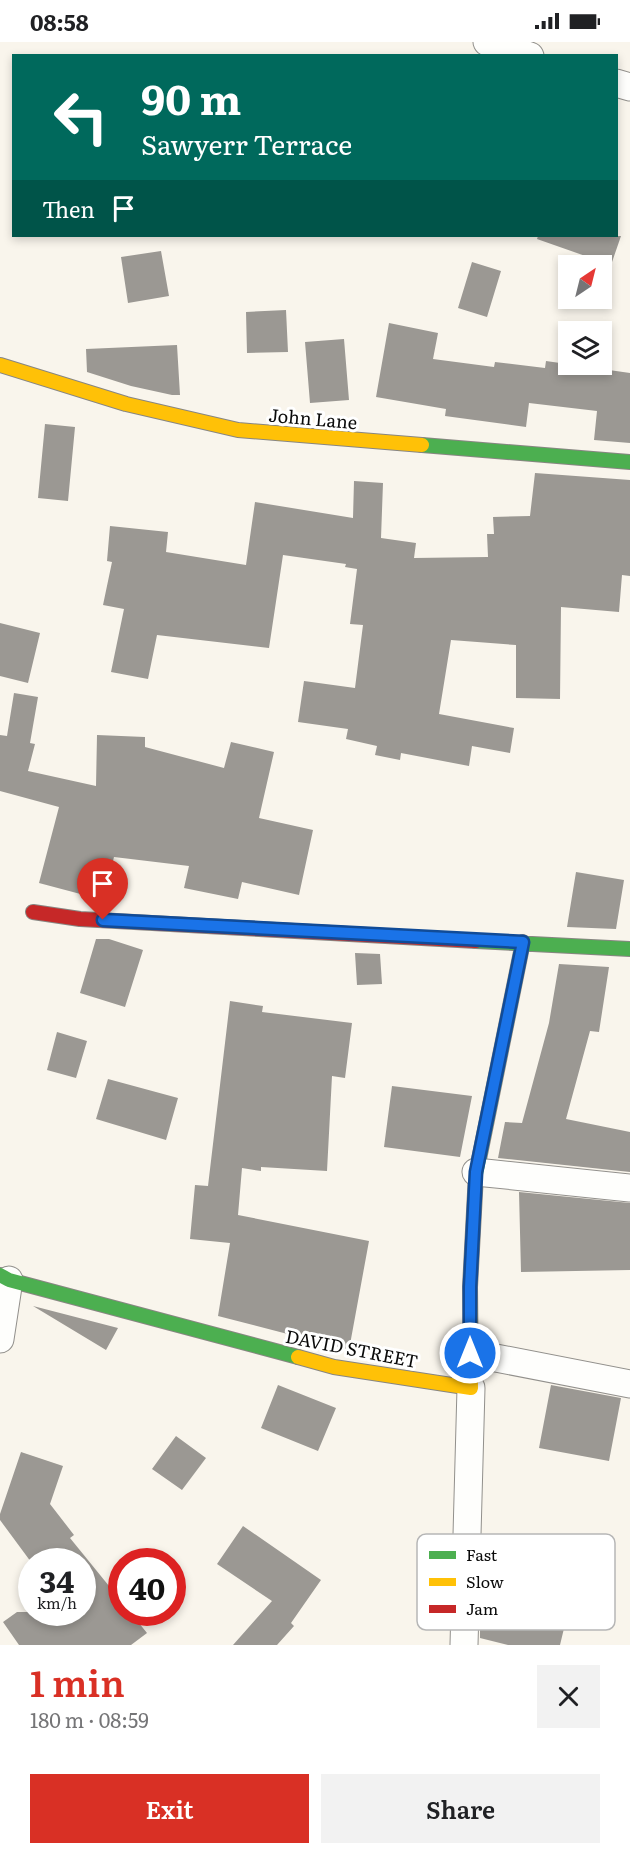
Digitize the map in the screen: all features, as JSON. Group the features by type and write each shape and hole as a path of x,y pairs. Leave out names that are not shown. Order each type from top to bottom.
{"street":[{"path":"487,42 524,54"},
{"name":"John Lane","path":"0,365 126,404 238,430 630,462"},
{"path":"33,912 80,919 630,949"},
{"path":"467,1534 471,1388 470,1287 476,1172 523,942"},
{"path":"476,1172 630,1188"},
{"path":"0,1339 4,1278"},
{"name":"DAVID STREET","path":"4,1278 334,1367 471,1388"},
{"path":"470,1353 630,1384"},
{"path":"464,1630 464,1645"}],"building":[{"path":"621,236 612,262 612,255 583,255 537,239 538,237"},
{"path":"161,251 169,296 128,303 121,257"},
{"path":"472,262 501,271 487,317 458,308"},
{"path":"286,310 288,352 247,353 246,312"},
{"path":"389,323 438,333 433,359 494,367 495,362 545,368 546,361 558,363 558,375 612,375 612,370 630,373 630,443 594,440 597,411 529,403 526,427 445,416 446,409 376,397"},
{"path":"344,339 349,400 310,403 305,342"},
{"path":"177,345 180,395 131,386 87,372 86,349"},
{"path":"45,424 75,427 68,501 38,498"},
{"path":"535,473 630,480 630,576 622,575 619,612 561,607 560,699 516,698 516,645 451,640 439,714 514,728 510,753 472,746 469,766 401,753 400,760 375,755 377,746 346,739 348,729 298,722 304,681 355,688 363,625 350,624 357,569 345,567 346,564 283,555 269,648 157,635 148,679 111,672 124,609 103,605 112,562 107,561 110,526 168,532 166,552 246,565 255,502 353,518 354,481 383,483 381,538 416,543 414,558 488,557 487,534 494,534 493,517 530,516"},
{"path":"0,623 40,633 28,683 0,676"},
{"path":"14,693 38,697 30,743 35,744 28,771 96,786 97,735 145,737 145,747 224,768 231,742 274,752 259,818 313,830 299,895 242,882 238,899 184,888 189,866 114,857 103,900 39,883 59,807 0,791 0,735 7,736"},
{"path":"576,872 624,880 616,929 567,927"},
{"path":"96,939 109,939 143,950 125,1007 80,993"},
{"path":"355,953 380,954 382,984 357,985"},
{"path":"559,964 609,967 599,1032 590,1031 566,1119 630,1132 630,1172 498,1158 505,1122 522,1123 549,1023"},
{"path":"230,1001 263,1006 262,1012 352,1023 345,1078 332,1076 327,1171 261,1167 261,1171 242,1168 238,1215 369,1241 349,1350 218,1316 230,1243 190,1239 195,1185 208,1186"},
{"path":"57,1032 87,1041 76,1078 47,1070"},
{"path":"108,1079 178,1098 166,1140 96,1119"},
{"path":"392,1086 472,1096 460,1157 384,1147"},
{"path":"519,1192 630,1203 630,1270 521,1272"},
{"path":"33,1306 118,1328 106,1350"},
{"path":"278,1385 336,1408 318,1451 261,1428"},
{"path":"551,1385 621,1398 609,1461 539,1448"},
{"path":"176,1436 206,1458 182,1490 152,1469"},
{"path":"21,1452 63,1466 50,1504 74,1535 70,1538 78,1548 21,1548 0,1520"},
{"path":"243,1526 321,1580 291,1623 294,1626 277,1645 233,1645 272,1601 217,1564"},
{"path":"96,1570 108,1585 108,1626 141,1626 147,1633 131,1645 19,1645 3,1622 17,1612 18,1626 96,1626"},
{"path":"480,1630 564,1630 560,1645 508,1645 480,1638"}],"traffic: fast":[{"path":"422,445 630,462"},
{"path":"476,941 630,949"},
{"path":"476,1174 523,942"},
{"path":"0,1275 9,1280 298,1357"}],"traffic: slow":[{"path":"0,365 126,404 238,430 422,445"},
{"path":"298,1357 334,1367 471,1388 470,1287 476,1174"}],"traffic: jam":[{"path":"33,912 80,919 476,941"}],"route":[{"path":"103,920 523,942 476,1172 470,1287 470,1353"}]}
